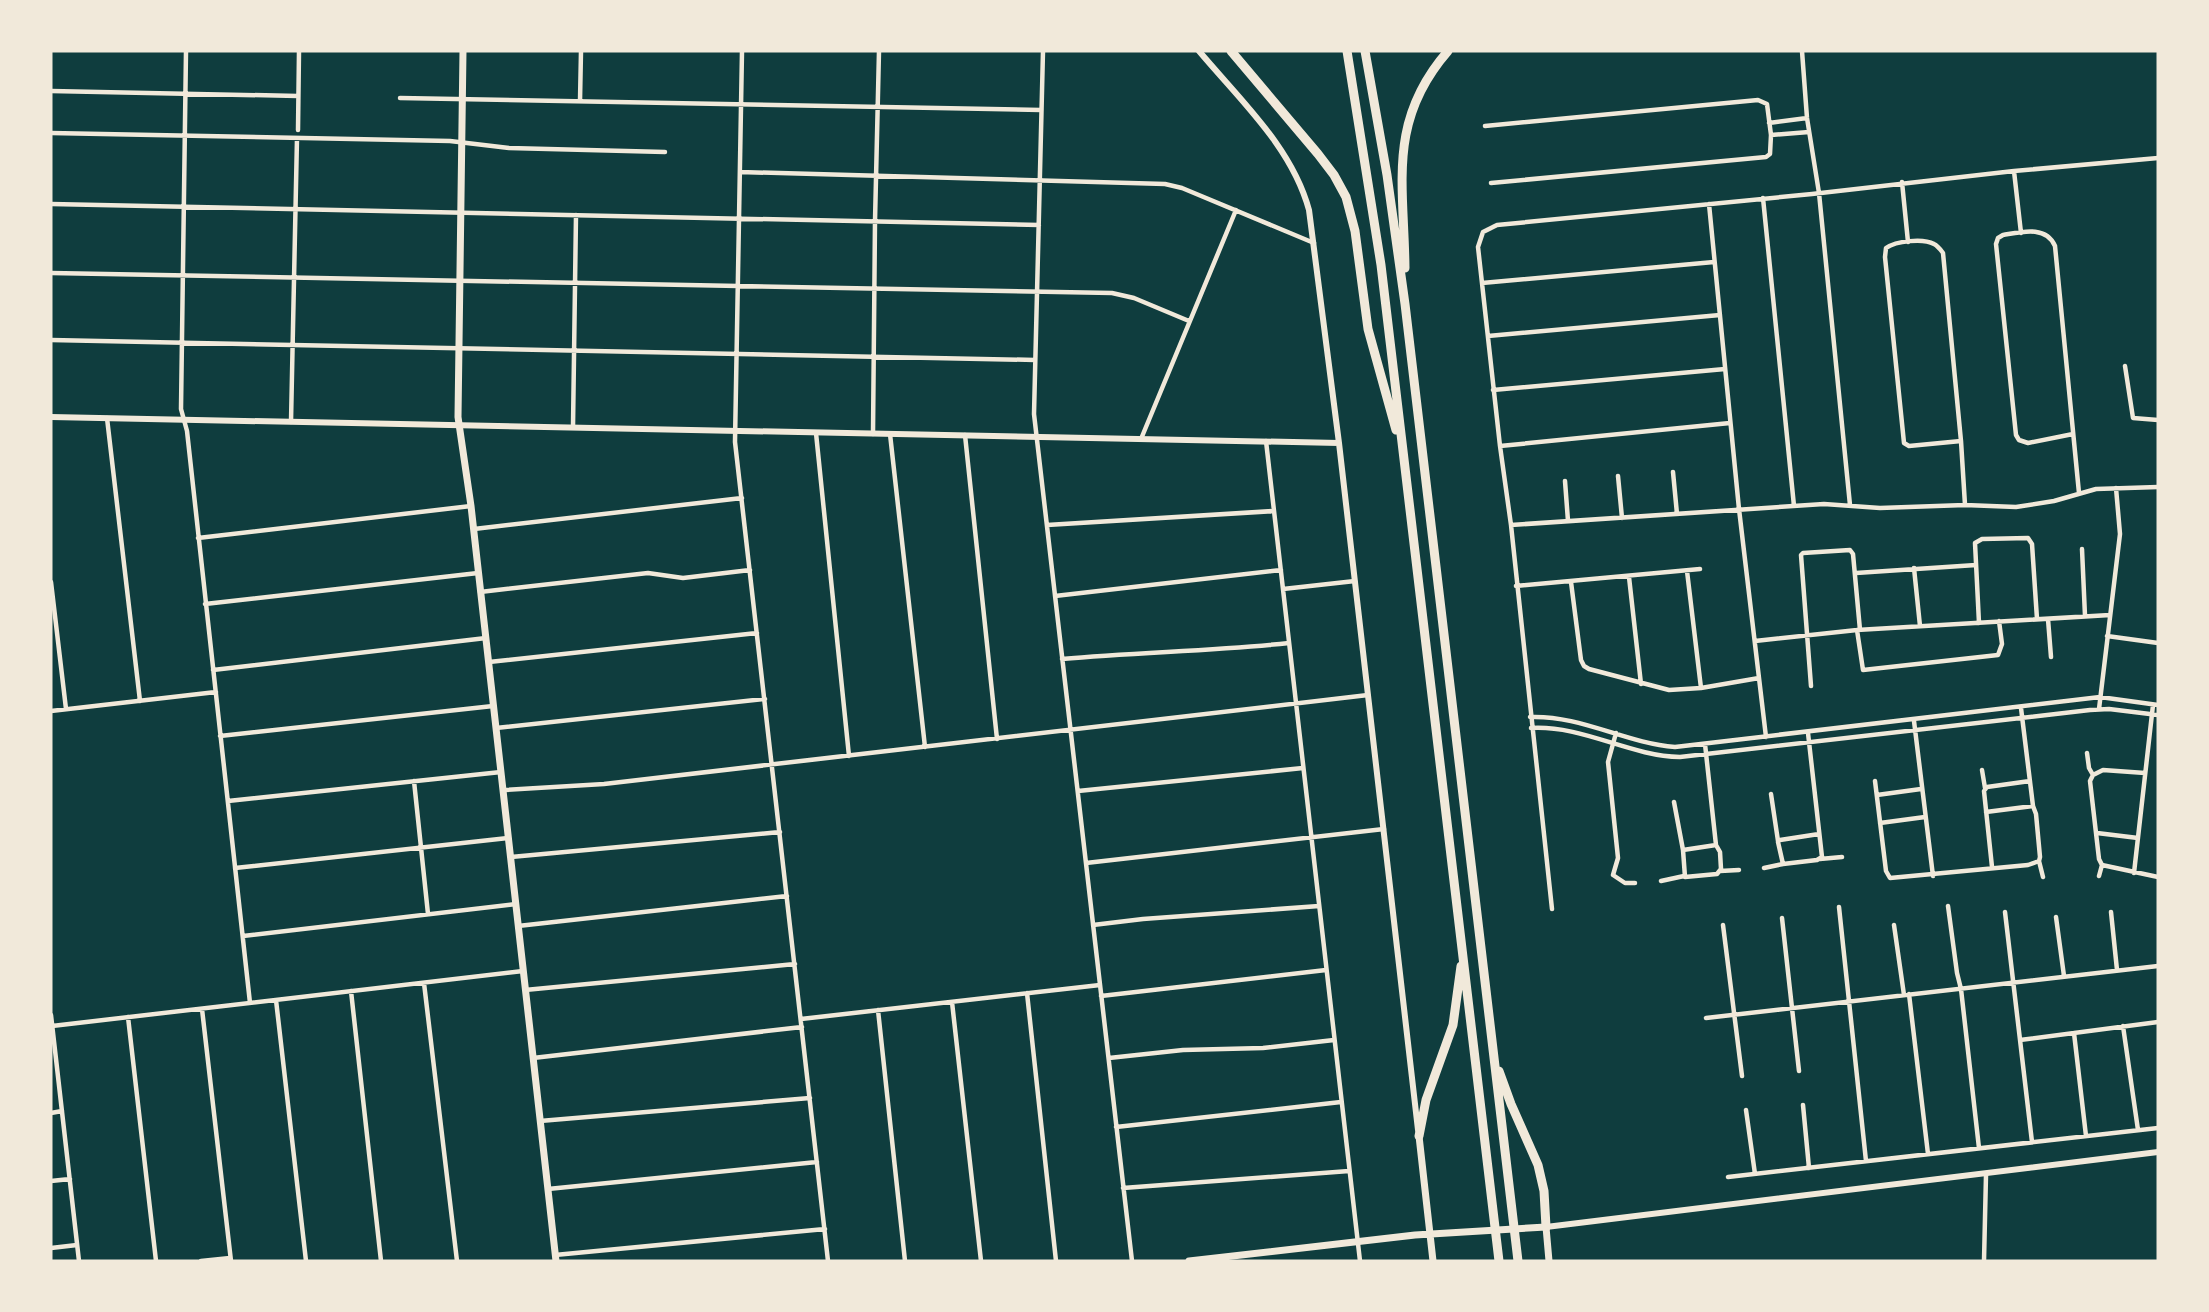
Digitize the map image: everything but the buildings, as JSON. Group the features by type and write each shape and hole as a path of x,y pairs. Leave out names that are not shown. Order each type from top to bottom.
{"highway":[{"path":"1231,51 1318,154 1346,197 1355,231 1368,329 1405,469"},
{"path":"1347,51 1373,210 1499,1257"},
{"path":"1365,51 1387,175 1405,304 1518,1261"},
{"path":"1405,304 1402,169 1405,134 1419,91 1447,51"},
{"path":"1419,1136 1426,1100 1453,1025 1462,944"},
{"path":"1492,1046 1511,1104 1538,1165 1544,1191 1546,1227"}],"main road":[{"path":"463,51 459,425 471,506 556,1258"},
{"path":"1419,1136 1433,1261"},
{"path":"1189,1261 1357,1242 1546,1227 1549,1261"}],"street":[{"path":"186,51 181,409 187,431 250,1003"},
{"path":"298,130 299,51"},
{"path":"580,101 581,51"},
{"path":"742,51 735,431 828,1261"},
{"path":"873,433 879,51"},
{"path":"1043,51 1034,414 1132,1261"},
{"path":"1199,51 1276,143 1290,164 1306,198 1339,443 1419,1136"},
{"path":"1801,51 1807,118 1819,193 1850,505"},
{"path":"51,91 298,96"},
{"path":"400,98 1041,110"},
{"path":"1485,126 1758,100 1767,104 1771,135 1770,154 1766,157 1491,183"},
{"path":"1769,123 1807,118"},
{"path":"1771,135 1809,132"},
{"path":"51,133 450,141 509,148 665,152"},
{"path":"291,422 297,138"},
{"path":"1552,909 1478,247 1479,239 1487,228 1902,182 2158,158"},
{"path":"2014,171 2021,233"},
{"path":"740,172 1173,185 1314,243"},
{"path":"1902,182 1908,242"},
{"path":"1763,198 1794,506"},
{"path":"51,204 1039,225"},
{"path":"1709,204 1739,509 1766,737"},
{"path":"1141,439 1236,210"},
{"path":"573,428 576,215"},
{"path":"2073,434 2028,443 2019,440 2016,435 1996,244 2003,235 2044,233 2055,246 2079,493"},
{"path":"1961,441 1909,446 1903,441 1885,251 1891,244 1934,243 1943,253 1961,441 1965,505"},
{"path":"1482,283 1714,262"},
{"path":"51,273 1121,294 1189,321"},
{"path":"1488,337 1720,315"},
{"path":"51,340 1035,360"},
{"path":"2125,366 2133,418 2158,420"},
{"path":"1493,390 1725,369"},
{"path":"51,417 1339,443"},
{"path":"107,418 140,701"},
{"path":"1500,446 1730,422"},
{"path":"816,432 849,756"},
{"path":"890,434 925,747"},
{"path":"965,435 997,739"},
{"path":"1266,441 1360,1261"},
{"path":"1673,472 1677,514"},
{"path":"1618,476 1622,518"},
{"path":"1565,481 1569,522"},
{"path":"1511,525 1794,506 2027,506 2096,489 2158,487"},
{"path":"2099,709 2120,534 2116,488"},
{"path":"473,529 742,498"},
{"path":"198,538 471,506"},
{"path":"1047,525 1274,511"},
{"path":"1979,623 1975,543 1982,539 2028,538 2032,544 2038,619"},
{"path":"1811,686 1803,553 1850,550 1856,560 1863,670 1998,655 2002,644 1999,621"},
{"path":"2082,550 2085,616"},
{"path":"1856,573 1976,565"},
{"path":"1914,568 1920,626"},
{"path":"1516,586 1700,569"},
{"path":"480,592 648,573 683,578 750,570"},
{"path":"1055,596 1281,570"},
{"path":"1687,570 1701,688"},
{"path":"205,604 478,573"},
{"path":"1629,577 1641,684"},
{"path":"1283,589 1354,581"},
{"path":"51,582 66,709"},
{"path":"1572,582 1584,666 1670,690 1701,688 1759,678"},
{"path":"1755,641 1859,630 2110,615"},
{"path":"2048,619 2051,657"},
{"path":"488,662 757,633"},
{"path":"2107,636 2158,643"},
{"path":"213,670 486,638"},
{"path":"1062,659 1140,652 1224,650 1289,643"},
{"path":"51,711 216,692"},
{"path":"503,790 604,784 1367,695"},
{"path":"1530,717 1566,718 1662,746 1682,747 2101,697 2156,705 2134,873"},
{"path":"496,728 765,699"},
{"path":"220,736 493,706"},
{"path":"2021,708 2043,877"},
{"path":"1531,729 1564,729 1666,757 2099,709 2155,715"},
{"path":"1914,721 1933,876"},
{"path":"1808,732 1821,859"},
{"path":"1616,733 1609,768 1618,863 1613,875 1625,883 1635,883"},
{"path":"1705,744 1716,845 1720,852 1720,872"},
{"path":"2087,753 2093,775"},
{"path":"1077,791 1303,768"},
{"path":"1982,770 1992,868"},
{"path":"2145,773 2103,770 2093,775 2090,781 2099,859 2102,864 2158,877"},
{"path":"228,801 501,772"},
{"path":"414,781 428,914"},
{"path":"1875,781 1886,872 1890,878 1933,876 2028,865 2039,861"},
{"path":"1985,788 2030,781"},
{"path":"1877,795 1921,789"},
{"path":"1771,794 1783,864"},
{"path":"1674,802 1685,876"},
{"path":"1986,812 2033,806"},
{"path":"1880,823 1925,817"},
{"path":"1086,863 1384,829"},
{"path":"510,857 780,832"},
{"path":"2097,833 2138,838"},
{"path":"1778,842 1819,834"},
{"path":"235,868 508,838"},
{"path":"1683,850 1716,845"},
{"path":"1764,868 1842,857"},
{"path":"2099,876 2102,864"},
{"path":"1661,881 1739,870"},
{"path":"518,926 787,896"},
{"path":"243,936 516,904"},
{"path":"1093,925 1319,906"},
{"path":"1948,906 1957,973 1962,989 1979,1148"},
{"path":"1839,907 1866,1161"},
{"path":"2005,912 2032,1142"},
{"path":"2110,912 2117,970"},
{"path":"2056,916 2064,976"},
{"path":"1782,918 1799,1071"},
{"path":"1723,925 1742,1076"},
{"path":"1895,925 1928,1154"},
{"path":"525,990 795,964"},
{"path":"1706,1017 2158,966"},
{"path":"1101,996 1326,970"},
{"path":"52,1026 523,971"},
{"path":"425,983 457,1261"},
{"path":"801,1019 1100,985"},
{"path":"351,991 381,1261"},
{"path":"1027,993 1056,1261"},
{"path":"276,1000 306,1261"},
{"path":"952,1002 981,1261"},
{"path":"201,1261 230,1260 202,1009"},
{"path":"878,1010 905,1261"},
{"path":"51,1015 52,1046 79,1261"},
{"path":"128,1017 156,1261"},
{"path":"2020,1040 2158,1022"},
{"path":"2123,1026 2138,1130"},
{"path":"533,1058 802,1027"},
{"path":"2074,1033 2086,1136"},
{"path":"1108,1058 1183,1050 1263,1048 1334,1040"},
{"path":"540,1121 810,1098"},
{"path":"1116,1127 1341,1102"},
{"path":"1802,1105 1809,1168"},
{"path":"1746,1110 1755,1174"},
{"path":"51,1113 62,1111"},
{"path":"1728,1177 2158,1128"},
{"path":"1546,1227 2158,1152"},
{"path":"548,1189 817,1162"},
{"path":"1123,1188 1349,1171"},
{"path":"1984,1261 1986,1175"},
{"path":"51,1181 70,1179"},
{"path":"556,1258 825,1229"},
{"path":"51,1248 77,1245"}]}
